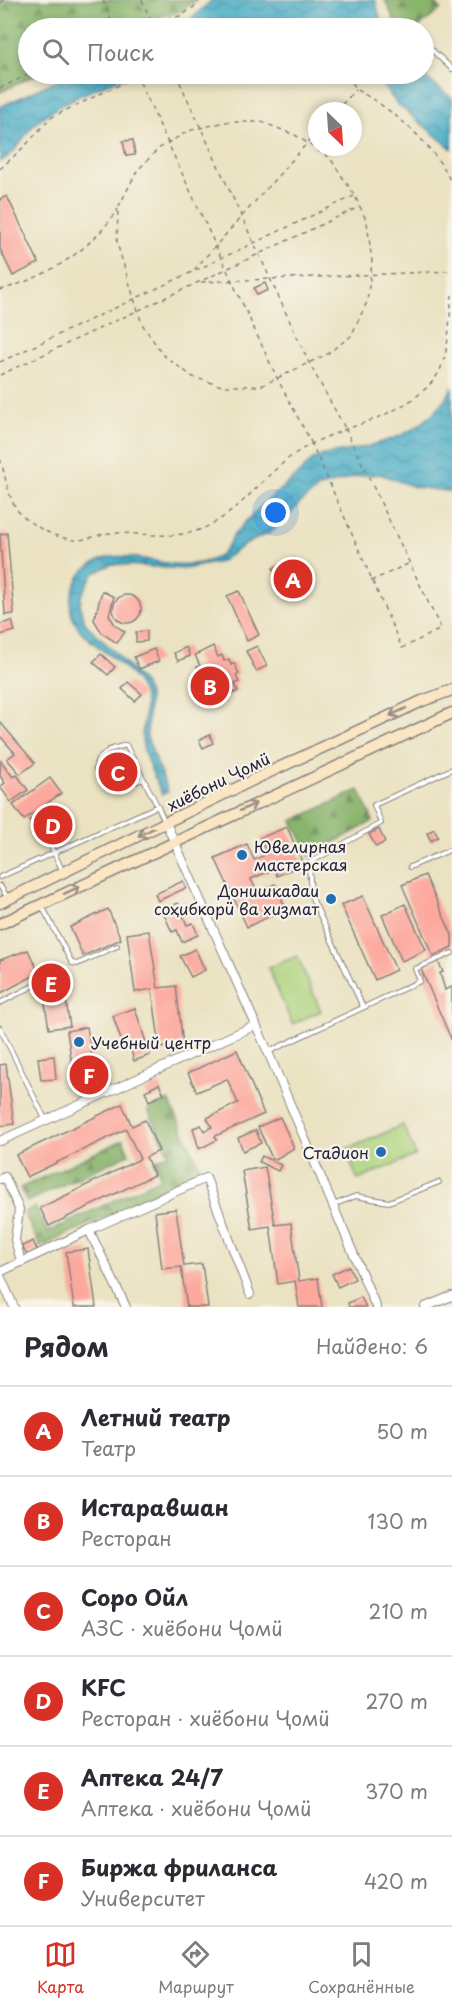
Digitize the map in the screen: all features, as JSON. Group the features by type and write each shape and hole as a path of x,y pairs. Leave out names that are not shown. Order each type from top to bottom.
{"main road":[{"name":"хиёбони Ҷомӣ","path":"4,901 422,701 452,690"},
{"path":"0,924 452,712"}],"street":[{"path":"166,823 176,841 268,1052 375,1307"},
{"path":"0,1142 256,1025"},
{"path":"0,1179 5,1177 19,1209 15,1240 21,1261"},
{"path":"14,1307 0,1274 21,1261 206,1178 250,1294"},
{"path":"89,1230 126,1307"},
{"path":"425,1307 452,1296"}],"lane":[{"path":"434,52 452,69"},
{"path":"144,779 117,787 106,786 96,769 97,761 109,750 126,746 144,779 166,823"},
{"path":"363,1007 311,896 309,863 381,823 374,805 452,769"},
{"path":"0,876 158,806"},
{"path":"48,840 63,872"},
{"path":"410,867 452,849"},
{"path":"0,886 4,901"},
{"path":"41,905 72,963 77,964 117,946"},
{"path":"268,1052 420,981 415,969 452,952"},
{"path":"0,1003 33,986"},
{"path":"0,1028 45,1120"},
{"path":"332,1205 356,1197 389,1202 439,1182"}],"path":[{"path":"0,3 3,0"},
{"path":"103,0 110,18"},
{"path":"142,0 149,18"},
{"path":"169,18 181,16 198,4 198,0"},
{"path":"0,88 18,80"},
{"path":"0,169 50,118 118,84"},
{"path":"140,84 277,378 311,442 402,648 441,629 345,428 309,363 181,84"},
{"path":"353,84 355,89 382,103 431,149 452,184"},
{"path":"344,102 355,89"},
{"path":"0,290 23,284 70,259 107,225 137,171 158,148 188,131 225,122 262,122 295,135 308,143 192,272"},
{"path":"118,208 117,243 134,300 142,324 163,355 193,377 222,386 261,386 327,354 351,336 367,302 372,262 367,222 355,196 327,156"},
{"path":"0,363 355,196"},
{"path":"0,375 360,206"},
{"path":"198,282 452,271"},
{"path":"0,459 7,487 18,511 47,532 75,540 109,533 174,537 210,526 239,507 267,477 296,453 328,436 367,424 405,406 432,382 444,363 452,295"},
{"path":"371,581 411,563"}],"green space":[{"path":"0,0 196,0 179,12 156,18 18,18 18,83 0,92"},
{"path":"385,0 432,0 441,9 430,18 393,18"},
{"path":"359,790 373,821 310,856 292,821"},
{"path":"297,956 321,1011 292,1024 268,968"},
{"path":"169,1100 202,1172 40,1247 24,1212 35,1207 48,1232 161,1178 154,1161 169,1154 148,1110"},
{"name":"Стадион","path":"403,1125 416,1155 358,1180 345,1150"},
{"path":"123,1140 129,1154 27,1202 20,1188"}],"water":[{"path":"212,0 375,0 380,18 192,18"},
{"path":"49,84 108,84 47,114 32,127 17,148 0,162 0,107"},
{"path":"382,84 434,84 452,98 452,149 396,103"},
{"path":"452,388 452,492 415,487 380,474 358,476 320,487 271,532 244,545 220,562 184,569 112,564 93,574 81,596 80,607 85,623 145,685 149,699 147,737 168,792 162,794 143,745 145,707 141,689 131,675 79,628 72,614 71,598 78,579 92,565 111,557 190,564 218,557 244,524 312,460 323,455 379,443 408,432 432,415"}],"building":[{"path":"133,140 135,155 126,156 123,141"},
{"path":"7,196 39,263 13,276 0,249 0,199"},
{"path":"265,283 268,290 257,295 254,288"},
{"path":"7,533 14,614 5,615 0,534"},
{"path":"294,558 310,590 289,600 273,568"},
{"path":"102,591 114,597 109,615 115,625 125,632 117,643 102,633 94,620"},
{"path":"239,591 259,635 247,641 227,596"},
{"path":"127,595 137,599 141,609 137,619 127,623 117,619 113,609 117,599"},
{"path":"12,621 15,631 0,635 0,624"},
{"path":"147,631 147,641 136,642 136,632"},
{"path":"213,646 218,657 222,655 224,661 229,659 231,665 234,663 239,674 236,676 239,682 235,684 238,691 214,702 210,695 205,697 203,691 200,692 195,681 198,679 195,674 200,672 197,667 200,666 195,655"},
{"path":"257,646 267,666 256,671 246,651"},
{"path":"186,647 190,656 178,661 174,653"},
{"path":"154,649 159,661 139,669 134,657"},
{"path":"101,654 115,667 108,675 93,662"},
{"path":"128,682 142,694 135,701 122,689"},
{"path":"0,722 35,763 20,774 7,759 15,753 0,736"},
{"path":"210,735 213,743 203,748 199,740"},
{"path":"1,761 13,777 17,775 28,790 11,802 0,787 5,783 0,776"},
{"path":"50,778 61,793 24,820 13,805"},
{"path":"63,805 72,825 39,841 29,820"},
{"path":"287,827 303,864 277,876 274,869 251,879 257,892 275,884 286,909 247,927 215,858 247,844 254,860 267,854 260,838"},
{"path":"379,829 385,842 376,847 369,834"},
{"path":"434,829 438,837 431,841 427,833"},
{"path":"425,875 452,935 452,947 433,956 402,885"},
{"path":"183,881 186,888 158,901 155,894"},
{"path":"363,896 396,970 375,980 341,905"},
{"path":"178,903 187,925 193,923 198,935 182,942 177,930 172,932 162,910"},
{"path":"405,904 426,950 402,961 382,915"},
{"path":"108,909 121,939 83,956 70,927"},
{"path":"149,931 158,988 176,986 183,1045 160,1048 152,989 135,992 127,934"},
{"path":"195,949 205,970 191,977 180,956"},
{"path":"28,950 39,973 1,993 0,960"},
{"path":"438,961 443,972 440,973 445,990 451,987 452,990 452,1041 421,969"},
{"path":"61,970 70,1026 49,1029 40,973"},
{"path":"135,1008 150,1055 134,1061 130,1047 124,1049 113,1016"},
{"path":"87,1027 96,1083 75,1086 67,1031"},
{"path":"237,1050 264,1114 215,1136 217,1140 199,1149 193,1128 201,1125 204,1131 212,1127 207,1118 238,1103 227,1079 197,1092 188,1073"},
{"path":"54,1056 56,1079 41,1080 38,1058"},
{"path":"6,1064 14,1124 0,1126 0,1065"},
{"path":"159,1084 164,1094 149,1101 145,1091"},
{"path":"122,1104 132,1126 145,1120 159,1151 146,1157 154,1175 49,1226 40,1208 140,1159 126,1129 27,1177 16,1155"},
{"path":"280,1117 294,1148 276,1159 272,1158 258,1127"},
{"path":"256,1130 261,1143 243,1151 238,1138"},
{"path":"262,1156 281,1165 278,1171 259,1162"},
{"path":"265,1167 275,1225 291,1223 299,1281 318,1278 322,1307 299,1307 295,1281 278,1284 270,1226 252,1229 242,1171"},
{"path":"176,1209 184,1266 202,1264 208,1307 187,1307 181,1267 162,1269 155,1212"},
{"path":"33,1241 37,1250 27,1255 22,1246"},
{"path":"88,1249 96,1307 74,1307 66,1252"},
{"path":"349,1266 355,1279 338,1287 332,1274"},
{"path":"361,1297 366,1307 349,1307 348,1303"}],"place":[{"name":"Летний театр","path":"293,579"},
{"name":"Истаравшан","path":"210,686"},
{"name":"Соро Ойл","path":"118,772"},
{"name":"KFC","path":"53,825"},
{"name":"Ювелирная мастерская","path":"242,855"},
{"name":"Донишкадаи соҳибкорӣ ва хизмат","path":"331,899"},
{"name":"Аптека 24/7","path":"51,983"},
{"name":"Учебный центр","path":"79,1042"},
{"name":"Биржа фриланса","path":"89,1075"},
{"name":"Стадион","path":"381,1152"}]}
